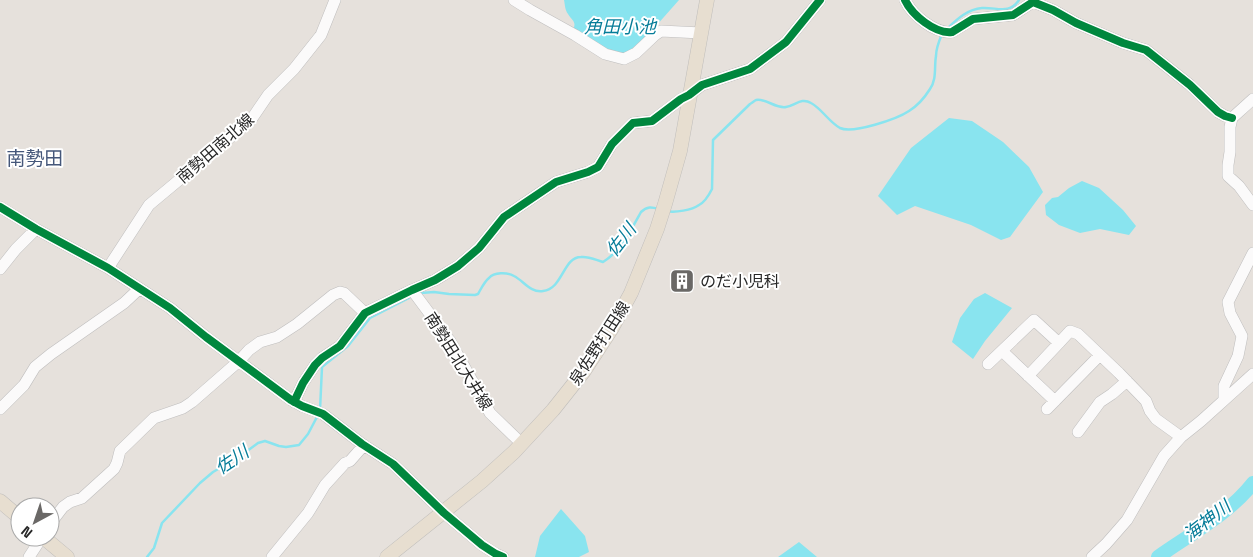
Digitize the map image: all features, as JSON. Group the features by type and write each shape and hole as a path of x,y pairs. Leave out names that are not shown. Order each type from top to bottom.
{"main road":[{"name":"泉佐野打田線","path":"387,557 482,480 522,444 553,410 584,370 612,328 631,293 663,210 680,151 707,0"},
{"path":"0,501 10,510"},
{"path":"54,547 67,557"}],"street":[{"name":"南勢田南北線","path":"108,268 149,206 251,120 268,95 294,69 321,35 335,0"},
{"path":"514,0 606,54 624,59 636,53 661,31 701,33"},
{"path":"294,402 302,383 315,365 340,346 365,313 415,294 458,266 479,248 504,217 556,182 598,167 612,144 633,123 652,121 702,85 750,70 786,42 820,0"},
{"path":"905,0 913,12 932,28 952,32 973,19 1013,15 1033,2 1123,43 1146,50 1190,85 1218,112 1232,118"},
{"path":"1253,99 1232,118 1228,165 1228,176 1239,186 1253,205"},
{"path":"0,207 108,268 170,308 294,402 319,413 393,464 482,545 503,557"},
{"path":"0,269 36,229"},
{"path":"1224,400 1224,386 1238,356 1242,336 1230,313 1228,302 1253,253"},
{"path":"0,409 24,385 35,368 51,354 124,303 139,289"},
{"path":"60,511 70,502 82,498 114,469 120,450 154,418 183,408 192,402 249,350 260,342 277,337 297,324 332,295 340,292 344,293 365,313"},
{"name":"南勢田北大井線","path":"415,294 450,341 490,413 522,444"},
{"path":"988,364 1034,320 1059,343"},
{"path":"1028,376 1070,331 1078,334 1146,401 1156,419 1180,437"},
{"path":"1002,352 1028,376 1051,405 1100,355"},
{"path":"1092,557 1127,520 1164,456 1180,437 1201,422 1253,374"},
{"path":"1078,432 1100,402 1127,381"},
{"path":"272,557 308,513 325,484 364,445"}],"water":[{"name":"角田小池","path":"564,0 679,0 640,46 620,55 603,49 573,30 574,23 566,11"},
{"path":"949,118 972,121 1003,142 1029,167 1043,192 1010,237 1001,240 971,225 915,206 897,215 878,196 911,148"},
{"path":"1082,181 1099,188 1123,210 1136,226 1129,235 1100,229 1080,233 1059,225 1046,215 1045,205 1052,198 1058,197"},
{"path":"985,293 1012,308 973,359 952,342 960,318 974,299"},
{"path":"561,509 585,536 589,552 579,557 535,557 540,536"},
{"path":"799,542 817,557 778,557"}],"waterway":[{"name":"佐川","path":"948,28 972,10 982,8 1007,9 1015,5 1019,0"},
{"name":"佐川","path":"666,211 688,210 705,200 712,189 713,140 756,100 782,107 807,101 840,128 846,129 875,125 909,111 921,101 932,85 937,50 942,34"},
{"name":"佐川","path":"421,293 475,295 478,294 491,276 501,273 518,278 534,290 543,291 550,289 575,258 586,257 603,262 625,240 641,212 650,208 659,209"},
{"name":"佐川","path":"320,410 322,367 348,346 370,318 409,298"},
{"name":"佐川","path":"147,557 154,548 162,523 213,472 258,443 265,441 286,447 299,445 308,434 318,415"},
{"name":"海神川","path":"1158,557 1232,505 1253,483"}],"cycle path":[{"path":"294,402 303,383 315,365 340,346 365,313 435,280 458,266 479,248 504,217 556,182 598,167 612,144 633,123 652,121 702,85 750,69 786,42 820,0"},
{"path":"905,0 918,17 932,27 945,32 952,32 973,19 1013,15 1033,2 1123,43 1146,50 1190,85 1218,112 1232,118"},
{"path":"0,207 108,268 170,308 291,400 323,414 362,444 393,464 444,513 482,545 503,557"}],"place":[{"name":"のだ小児科","path":"682,281"}],"district":[{"name":"南勢田","path":"35,158"}]}
